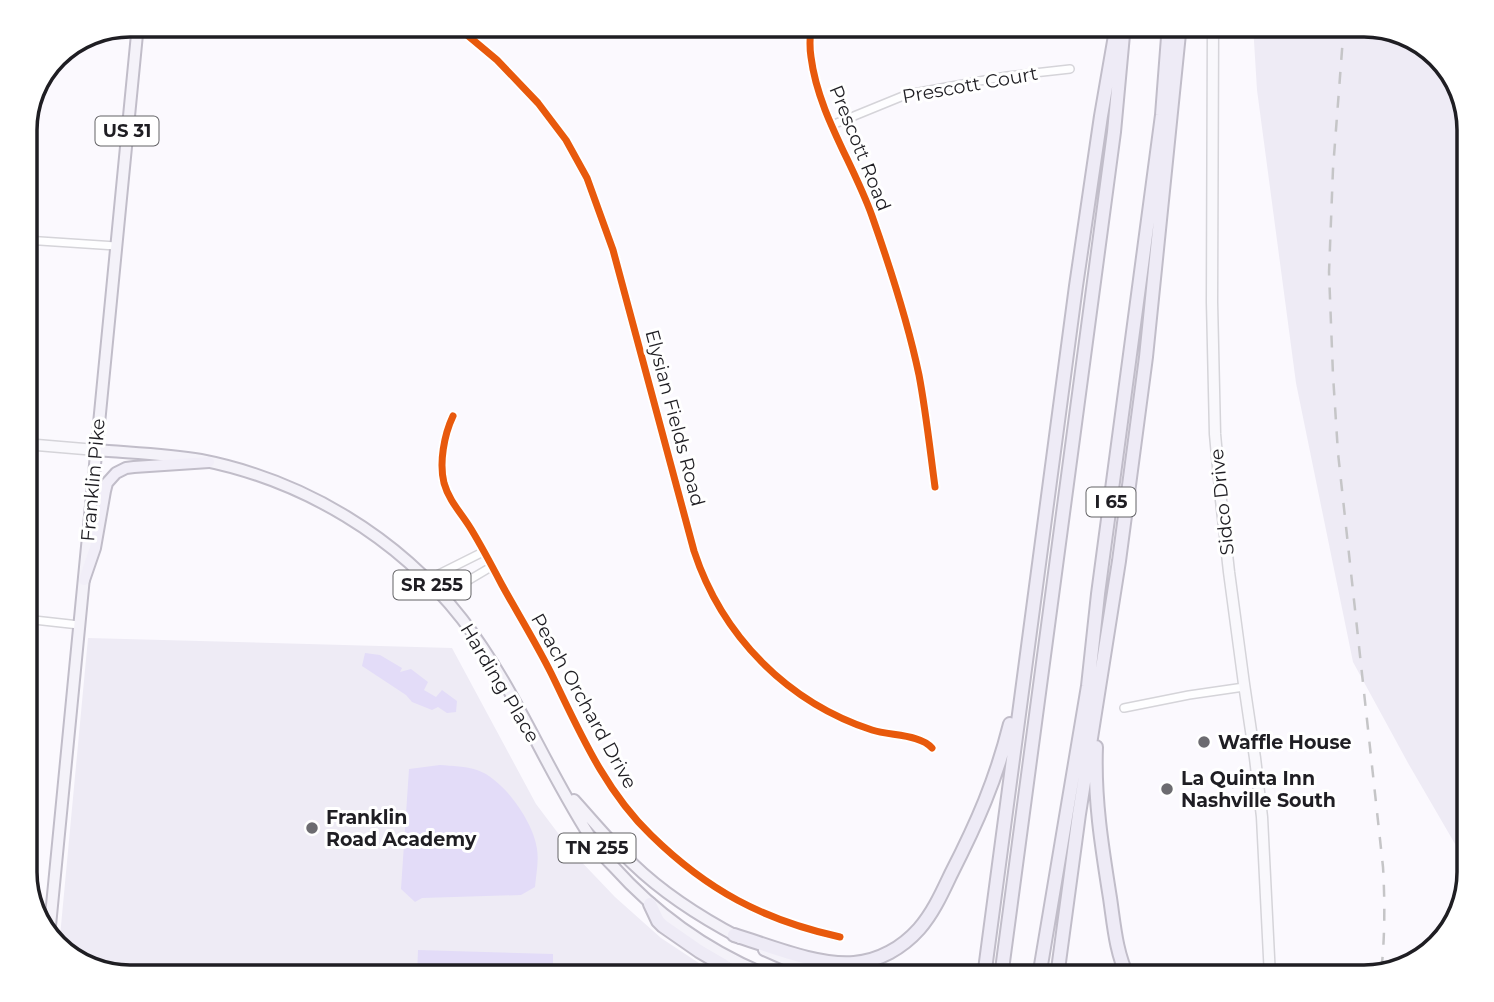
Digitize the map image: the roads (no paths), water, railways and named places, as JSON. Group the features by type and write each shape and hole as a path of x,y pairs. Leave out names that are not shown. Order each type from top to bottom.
{"highway":[{"path":"986,965 1076,286 1114,37"},
{"name":"I 65","path":"1003,965 1114,132 1123,37"},
{"name":"I 65","path":"1041,965 1088,686 1162,115 1168,37"},
{"path":"1059,965 1079,814 1119,561 1146,357 1179,37"},
{"path":"84,580 95,548 105,491 113,475 120,470 134,467 209,462"},
{"path":"734,935 839,964 875,959 909,939 925,922 935,905 984,808 998,770 1026,667"},
{"path":"1098,691 1096,801 1101,847 1122,965"},
{"path":"650,904 663,926 722,965"}],"main road":[{"name":"Franklin Pike","path":"50,921 137,37"},
{"name":"Sidco Drive","path":"1213,37 1214,402 1220,500 1262,817 1269,965"},
{"path":"37,445 96,450"},
{"name":"Harding Place","path":"96,450 176,457 232,467 270,480 336,510 373,534 409,563 462,619 492,663 597,848 650,904 708,946 743,965"},
{"name":"Harding Place","path":"558,782 635,867 699,915 770,953 800,965"}],"street":[{"name":"Elysian Fields Road","path":"470,37 497,60 538,103 566,140 587,178 613,250 697,561 731,627 776,676 812,702 854,724 883,733 922,740 933,748"},
{"name":"Prescott Road","path":"810,37 813,70 832,125 871,215 901,309 918,374 935,487"},
{"name":"Prescott Court","path":"832,125 908,94 1070,69"},
{"path":"37,241 116,246"},
{"name":"Peach Orchard Drive","path":"453,416 447,431 443,464 443,480 449,497 471,528 548,668 592,756 620,801 643,827 684,865 727,896 768,915 840,937"},
{"path":"426,580 483,552"},
{"path":"442,596 491,567"},
{"path":"37,620 79,625"},
{"path":"1125,708 1244,687"}],"railway":[{"path":"1343,37 1333,169 1329,272 1333,375 1338,453 1383,867 1382,963"}],"place":[{"name":"Waffle House","path":"1204,742"},
{"name":"La Quinta Inn Nashville South","path":"1167,789"},
{"name":"Franklin Road Academy","path":"312,828"}]}
